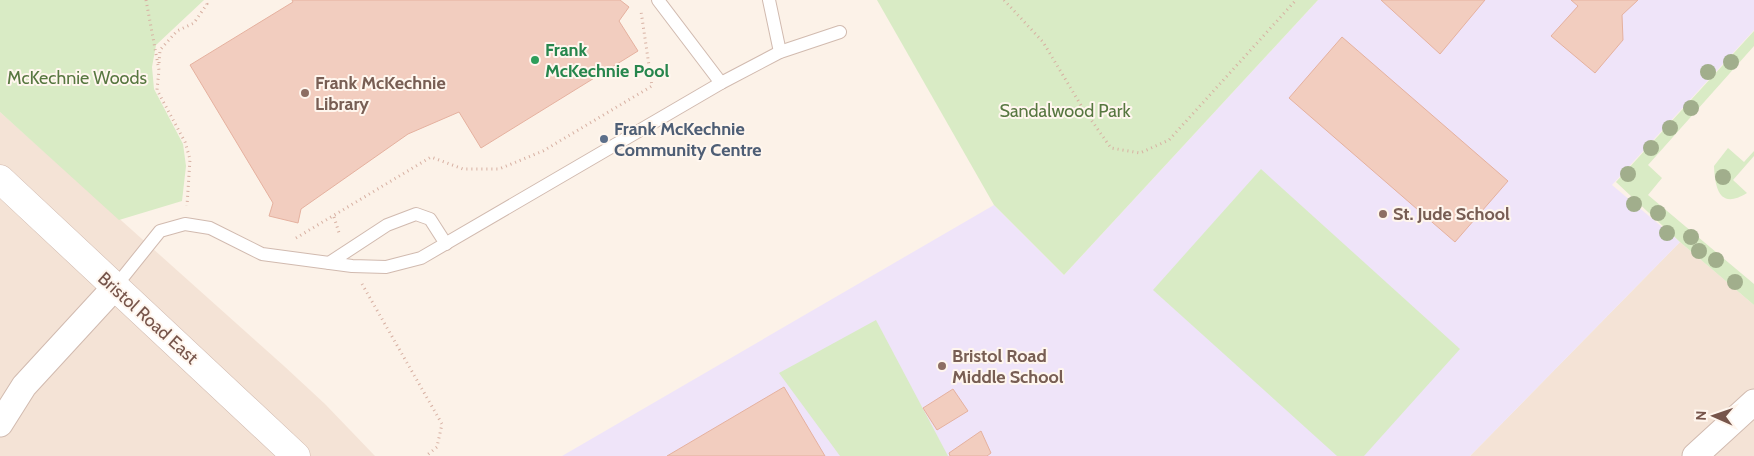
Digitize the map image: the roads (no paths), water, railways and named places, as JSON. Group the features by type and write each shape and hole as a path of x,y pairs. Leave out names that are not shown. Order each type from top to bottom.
{"street":[{"name":"Bristol Road East","path":"0,179 296,456"},
{"path":"0,424 24,386 115,287"},
{"path":"1696,456 1754,402"}],"lane":[{"path":"658,0 721,83"},
{"path":"769,0 780,52"},
{"path":"115,287 160,231 185,224 210,228 262,254 352,266 386,267 421,258 721,83 780,52 840,32"},
{"path":"329,263 387,225 416,214 430,219 446,244"}],"place":[{"name":"Frank McKechnie Pool","path":"535,60"},
{"name":"Frank McKechnie Library","path":"305,93"},
{"name":"Frank McKechnie Community Centre","path":"604,139"},
{"name":"St. Jude School","path":"1383,214"},
{"name":"Bristol Road Middle School","path":"942,366"}],"park label":[{"name":"McKechnie Woods","path":"77,78"},
{"name":"Sandalwood Park","path":"1065,111"}]}
